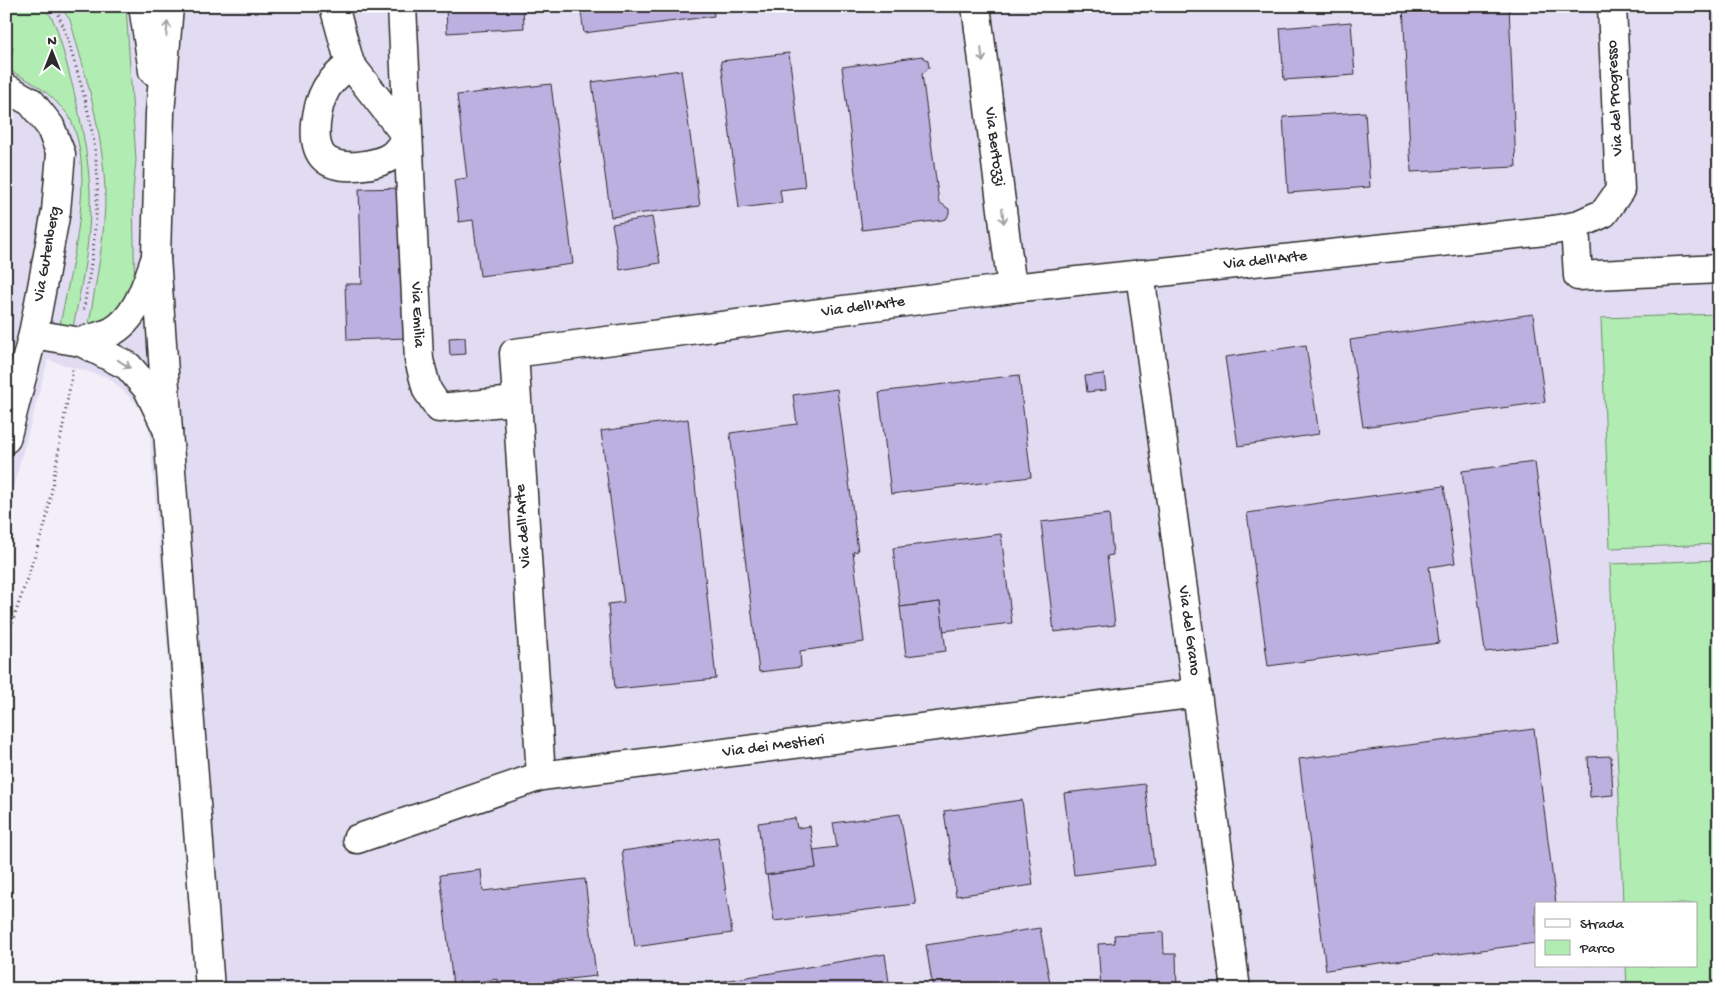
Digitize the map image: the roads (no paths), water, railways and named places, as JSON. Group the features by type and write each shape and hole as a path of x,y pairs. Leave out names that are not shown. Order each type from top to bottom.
{"street":[{"path":"143,6 160,113"},
{"path":"169,6 160,113 156,257 210,989"},
{"path":"334,6 350,64 408,138 392,156 363,167 337,164 324,158 317,145 316,116 326,87 350,64"},
{"name":"Via Emilia","path":"402,6 419,360 427,390 439,408 516,401"},
{"name":"Via Bertozzi","path":"976,6 1012,288"},
{"name":"Via del Progresso","path":"1612,6 1620,190"},
{"name":"Via Gutenberg","path":"6,88 31,102 50,126 61,154 56,211 33,334 6,439"},
{"name":"Via dell'Arte","path":"541,776 514,353 1012,288 1554,230 1576,226 1604,212 1620,190"},
{"path":"1576,226 1578,276 1719,269"},
{"path":"81,342 112,331 130,316 140,301 156,257"},
{"name":"Via del Grano","path":"1140,274 1236,989"},
{"path":"33,334 81,342 128,366 148,389 168,431"},
{"name":"Via dei Mestieri","path":"357,839 541,776 1197,692"}]}
